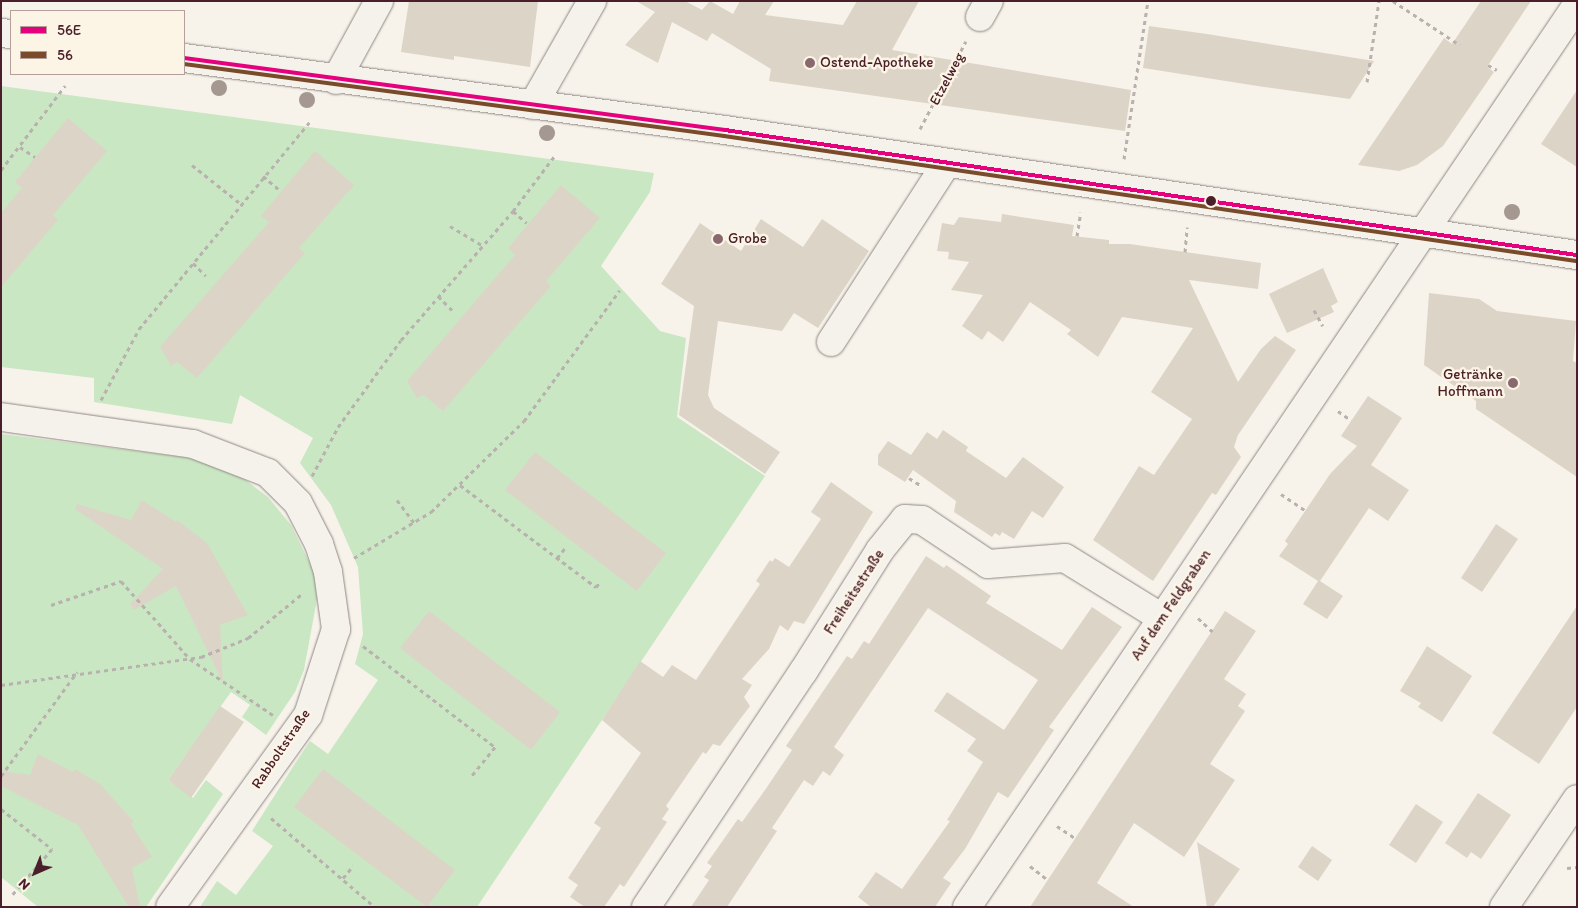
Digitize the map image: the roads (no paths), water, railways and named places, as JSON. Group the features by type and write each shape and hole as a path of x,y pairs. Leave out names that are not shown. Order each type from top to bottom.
{"street":[{"path":"336,80 379,1"},
{"path":"533,105 592,1"},
{"name":"Auf dem Feldgraben","path":"966,907 1577,5"},
{"path":"185,58 906,156 1423,235 1577,255"},
{"path":"831,342 947,163"},
{"name":"Rabboltstraße","path":"1,417 192,444 268,473 298,504 319,544 328,572 336,626 308,715 170,907"},
{"name":"Freiheitsstraße","path":"646,907 803,672 880,550 905,519 922,520 988,564 1065,558 1162,618"},
{"path":"1504,907 1577,799"}],"place":[{"name":"Ostend-Apotheke","path":"810,63"},
{"name":"Grobe","path":"718,239"},
{"name":"Getränke Hoffmann","path":"1513,383"}]}
